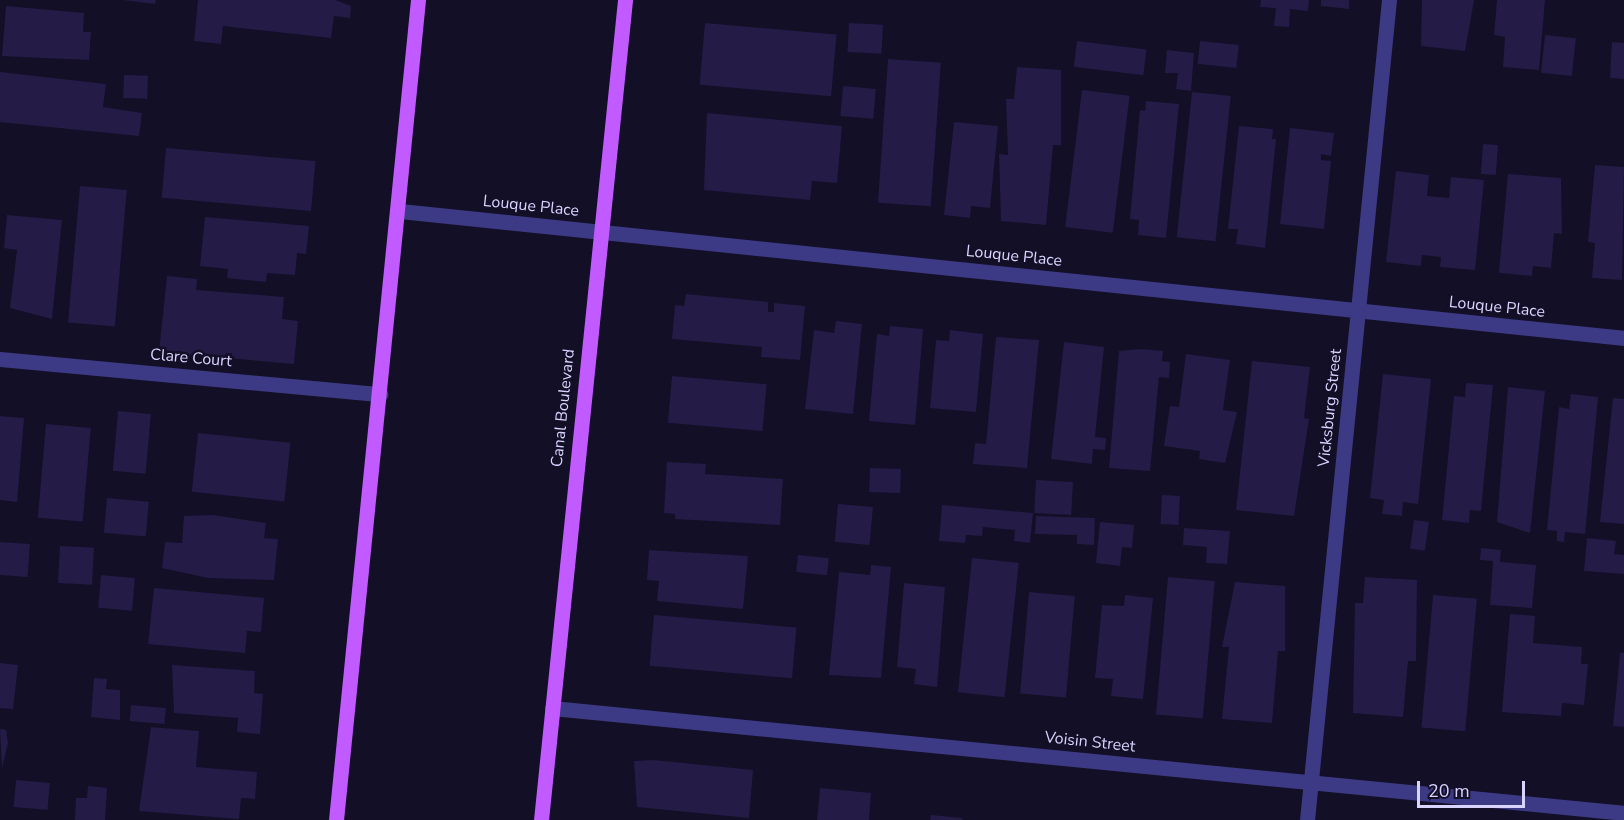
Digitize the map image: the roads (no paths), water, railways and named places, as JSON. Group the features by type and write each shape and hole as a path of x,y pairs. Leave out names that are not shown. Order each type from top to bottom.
{"main road":[{"path":"336,820 400,211 418,0"},
{"name":"Canal Boulevard","path":"541,820 598,231 625,0"}],"street":[{"name":"Vicksburg Street","path":"1307,820 1389,0"},
{"name":"Louque Place","path":"400,211 1624,338"},
{"name":"Clare Court","path":"0,359 380,394"},
{"name":"Voisin Street","path":"552,708 1624,813"}]}
